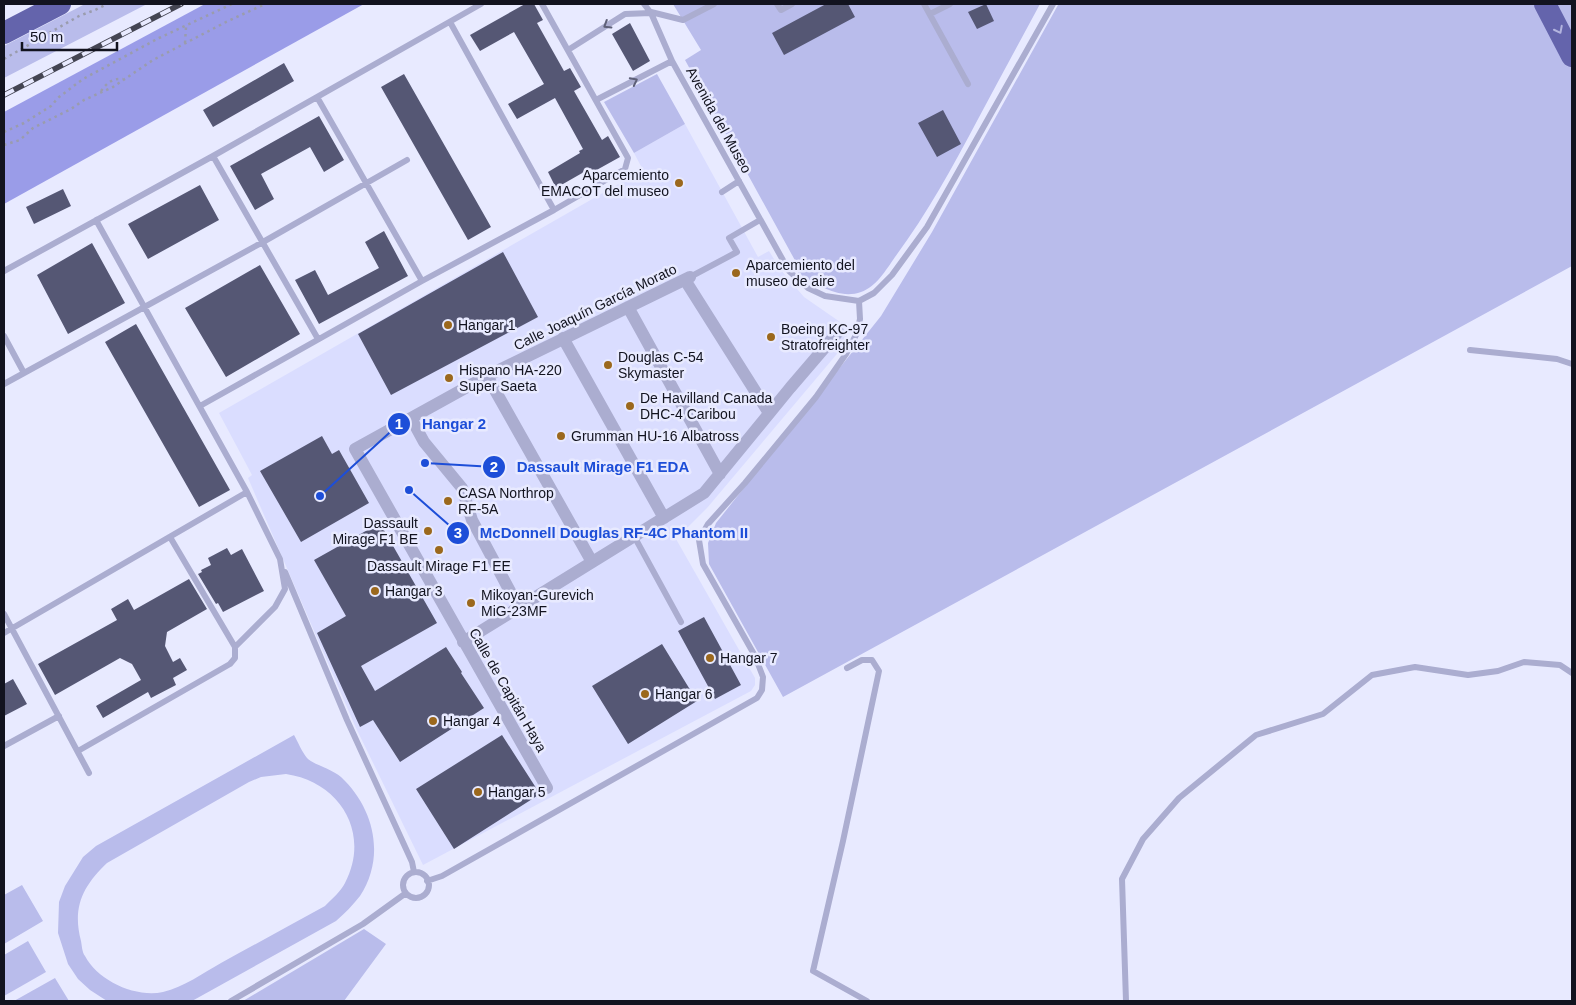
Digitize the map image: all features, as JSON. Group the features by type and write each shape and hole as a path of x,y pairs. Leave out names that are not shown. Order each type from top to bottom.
{"highway":[{"path":"4,33 60,4"},
{"path":"1545,4 1572,56"}],"street":[{"name":"Calle Joaquín García Morato","path":"355,449 487,376 688,278"},
{"path":"688,278 769,413"},
{"path":"628,307 720,474"},
{"path":"463,642 704,493 838,332"},
{"path":"563,338 664,518"},
{"path":"487,376 592,562"},
{"path":"411,418 424,442 462,488 472,520 519,608"},
{"name":"Calle de Capitán Haya","path":"355,449 547,788"}],"lane":[{"path":"4,271 213,156 480,4"},
{"path":"200,406 625,169 628,158 542,4"},
{"name":"Avenida del Museo","path":"644,4 651,13 672,61 790,271 808,288 825,296 859,301"},
{"path":"648,4 651,13"},
{"path":"568,50 625,14 651,13 682,20 714,4"},
{"path":"777,4 781,10 792,4"},
{"path":"924,4 968,84"},
{"path":"930,14 950,4"},
{"path":"428,881 442,876 757,698 762,690 763,677 755,656 702,564 699,540 708,524 745,483 816,397 846,354 857,333 860,319 859,301 874,293 892,275 927,227 1053,4"},
{"path":"450,22 554,210"},
{"path":"596,100 672,61"},
{"path":"316,97 422,281"},
{"path":"213,156 318,339"},
{"path":"4,384 263,242 407,160"},
{"path":"722,192 739,181"},
{"path":"96,220 247,492 280,560 347,720 412,862 414,872"},
{"path":"688,278 737,252 729,238 760,220"},
{"path":"4,336 24,373"},
{"path":"1470,350 1557,359 1572,364"},
{"path":"4,633 247,492"},
{"path":"634,536 681,622"},
{"path":"78,751 230,664 235,658 235,647 170,537"},
{"path":"235,647 275,607 285,589 280,560"},
{"path":"4,614 89,773"},
{"path":"847,668 862,660 872,660 879,671 814,970 867,1001"},
{"path":"1126,1001 1122,879 1143,839 1179,798 1256,735 1323,714 1372,675 1415,667 1468,675 1498,671 1524,662 1560,665 1572,673"},
{"path":"4,746 58,716"},
{"path":"414,872 422,874 428,881 428,888 423,895 416,898 406,893 404,889 404,880 409,874 414,872"},
{"path":"231,1001 363,924 406,893"}],"path":[{"path":"4,59 79,16 107,4"},
{"path":"4,132 24,123 51,106 58,97 83,79 159,38 232,4"},
{"path":"4,145 20,140 33,128 113,87 153,60 243,13 265,4"},
{"path":"185,43 187,26"},
{"path":"100,92 108,82 118,79 123,80"}],"shaded area":[{"path":"85,4 147,4 4,78 4,46"},
{"path":"205,4 364,4 4,204 4,112"},
{"path":"673,4 1040,4 949,173 907,241 876,282 861,292 844,294 828,290 798,273 797,264 685,60 701,50"},
{"path":"1056,4 1572,4 1572,266 783,697 709,564 708,543 716,523 881,316 932,232 1058,5"},
{"path":"657,74 685,124 634,153 604,102"},
{"path":"685,124 758,257 769,251 780,269 804,297 843,324 847,332 847,342 707,508 676,539 755,678 755,685 751,691 423,865 356,728 248,478 252,475 219,413 643,170 634,153"},
{"path":"294,735 307,758 341,777 362,803 373,833 374,849 373,865 368,881 360,896 336,921 192,1001 107,1001 90,990 78,979 68,964 58,933 59,902 65,886 83,857 96,846","holes":["286,774 305,779 322,787 335,799 346,813 352,829 354,846 352,864 345,883 325,906 171,990 152,993 130,990 108,980 91,965 82,949 78,918 79,907 86,889 107,863 249,782 261,777"]},
{"path":"22,885 43,921 4,944 4,895"},
{"path":"364,929 386,944 344,1001 243,1001"},
{"path":"28,941 46,972 4,996 4,955"},
{"path":"55,978 69,1001 14,1001"}],"building":[{"path":"525,4 534,4 543,20 537,23 564,71 570,68 581,87 574,91 602,140 608,136 620,157 593,172 591,168 556,188 548,172 580,153 579,151 583,149 555,98 517,119 508,104 544,84 514,32 480,51 470,35"},
{"path":"826,4 848,4 855,17 784,55 772,33"},
{"path":"986,4 994,21 977,29 968,12"},
{"path":"630,23 650,61 633,71 612,34"},
{"path":"284,63 294,81 213,127 203,110"},
{"path":"404,74 491,227 468,240 381,87"},
{"path":"943,110 961,144 937,157 918,123"},
{"path":"319,116 344,160 324,172 310,147 261,174 274,199 255,210 230,166"},
{"path":"200,185 219,220 148,259 128,224"},
{"path":"63,189 71,206 34,224 26,207"},
{"path":"384,231 408,276 319,324 295,280 315,270 328,295 379,268 365,242"},
{"path":"92,243 125,303 68,334 37,275"},
{"name":"Hangar 1","path":"503,252 538,317 391,395 358,334"},
{"path":"260,265 300,334 226,377 185,308"},
{"path":"136,324 230,490 199,507 105,342"},
{"path":"322,436 332,454 339,450 369,503 301,542 260,471"},
{"path":"380,523 437,623 361,666 375,691 446,647 484,708 400,762 373,720 360,727 317,633 346,616 314,560"},
{"path":"227,548 231,555 242,549 264,591 223,612 198,574 202,572 201,570 211,565 208,558"},
{"path":"189,579 207,609 167,632 165,646 173,662 180,658 187,670 173,678 176,685 151,698 148,692 103,718 96,706 141,680 132,664 120,658 55,695 38,664 117,620 111,609 128,599 134,610"},
{"name":"Hangar 7","path":"704,617 741,685 715,699 678,631"},
{"name":"Hangar 6","path":"662,644 697,701 628,744 592,686"},
{"path":"13,679 27,704 4,716 4,684"},
{"name":"Hangar 5","path":"502,735 540,794 454,849 416,789"}],"railway":[{"path":"4,95 181,4"}],"place":[{"name":"Aparcemiento EMACOT del museo","path":"679,183"},
{"name":"Aparcemiento del museo de aire","path":"736,273"},
{"name":"Hangar 1","path":"448,325"},
{"name":"Boeing KC-97 Stratofreighter","path":"771,337"},
{"name":"Douglas C-54 Skymaster","path":"608,365"},
{"name":"Hispano HA-220 Super Saeta","path":"449,378"},
{"name":"De Havilland Canada DHC-4 Caribou","path":"630,406"},
{"name":"Grumman HU-16 Albatross","path":"561,436"},
{"name":"Dassault Mirage F1 EDA","path":"425,463"},
{"name":"McDonnell Douglas RF-4C Phantom II","path":"409,490"},
{"name":"Hangar 2","path":"320,496"},
{"name":"CASA Northrop RF-5A","path":"448,501"},
{"name":"Dassault Mirage F1 BE","path":"428,531"},
{"name":"Dassault Mirage F1 EE","path":"439,550"},
{"name":"Hangar 3","path":"375,591"},
{"name":"Mikoyan-Gurevich MiG-23MF","path":"471,603"},
{"name":"Hangar 7","path":"710,658"},
{"name":"Hangar 6","path":"645,694"},
{"name":"Hangar 4","path":"433,721"},
{"name":"Hangar 5","path":"478,792"}]}
